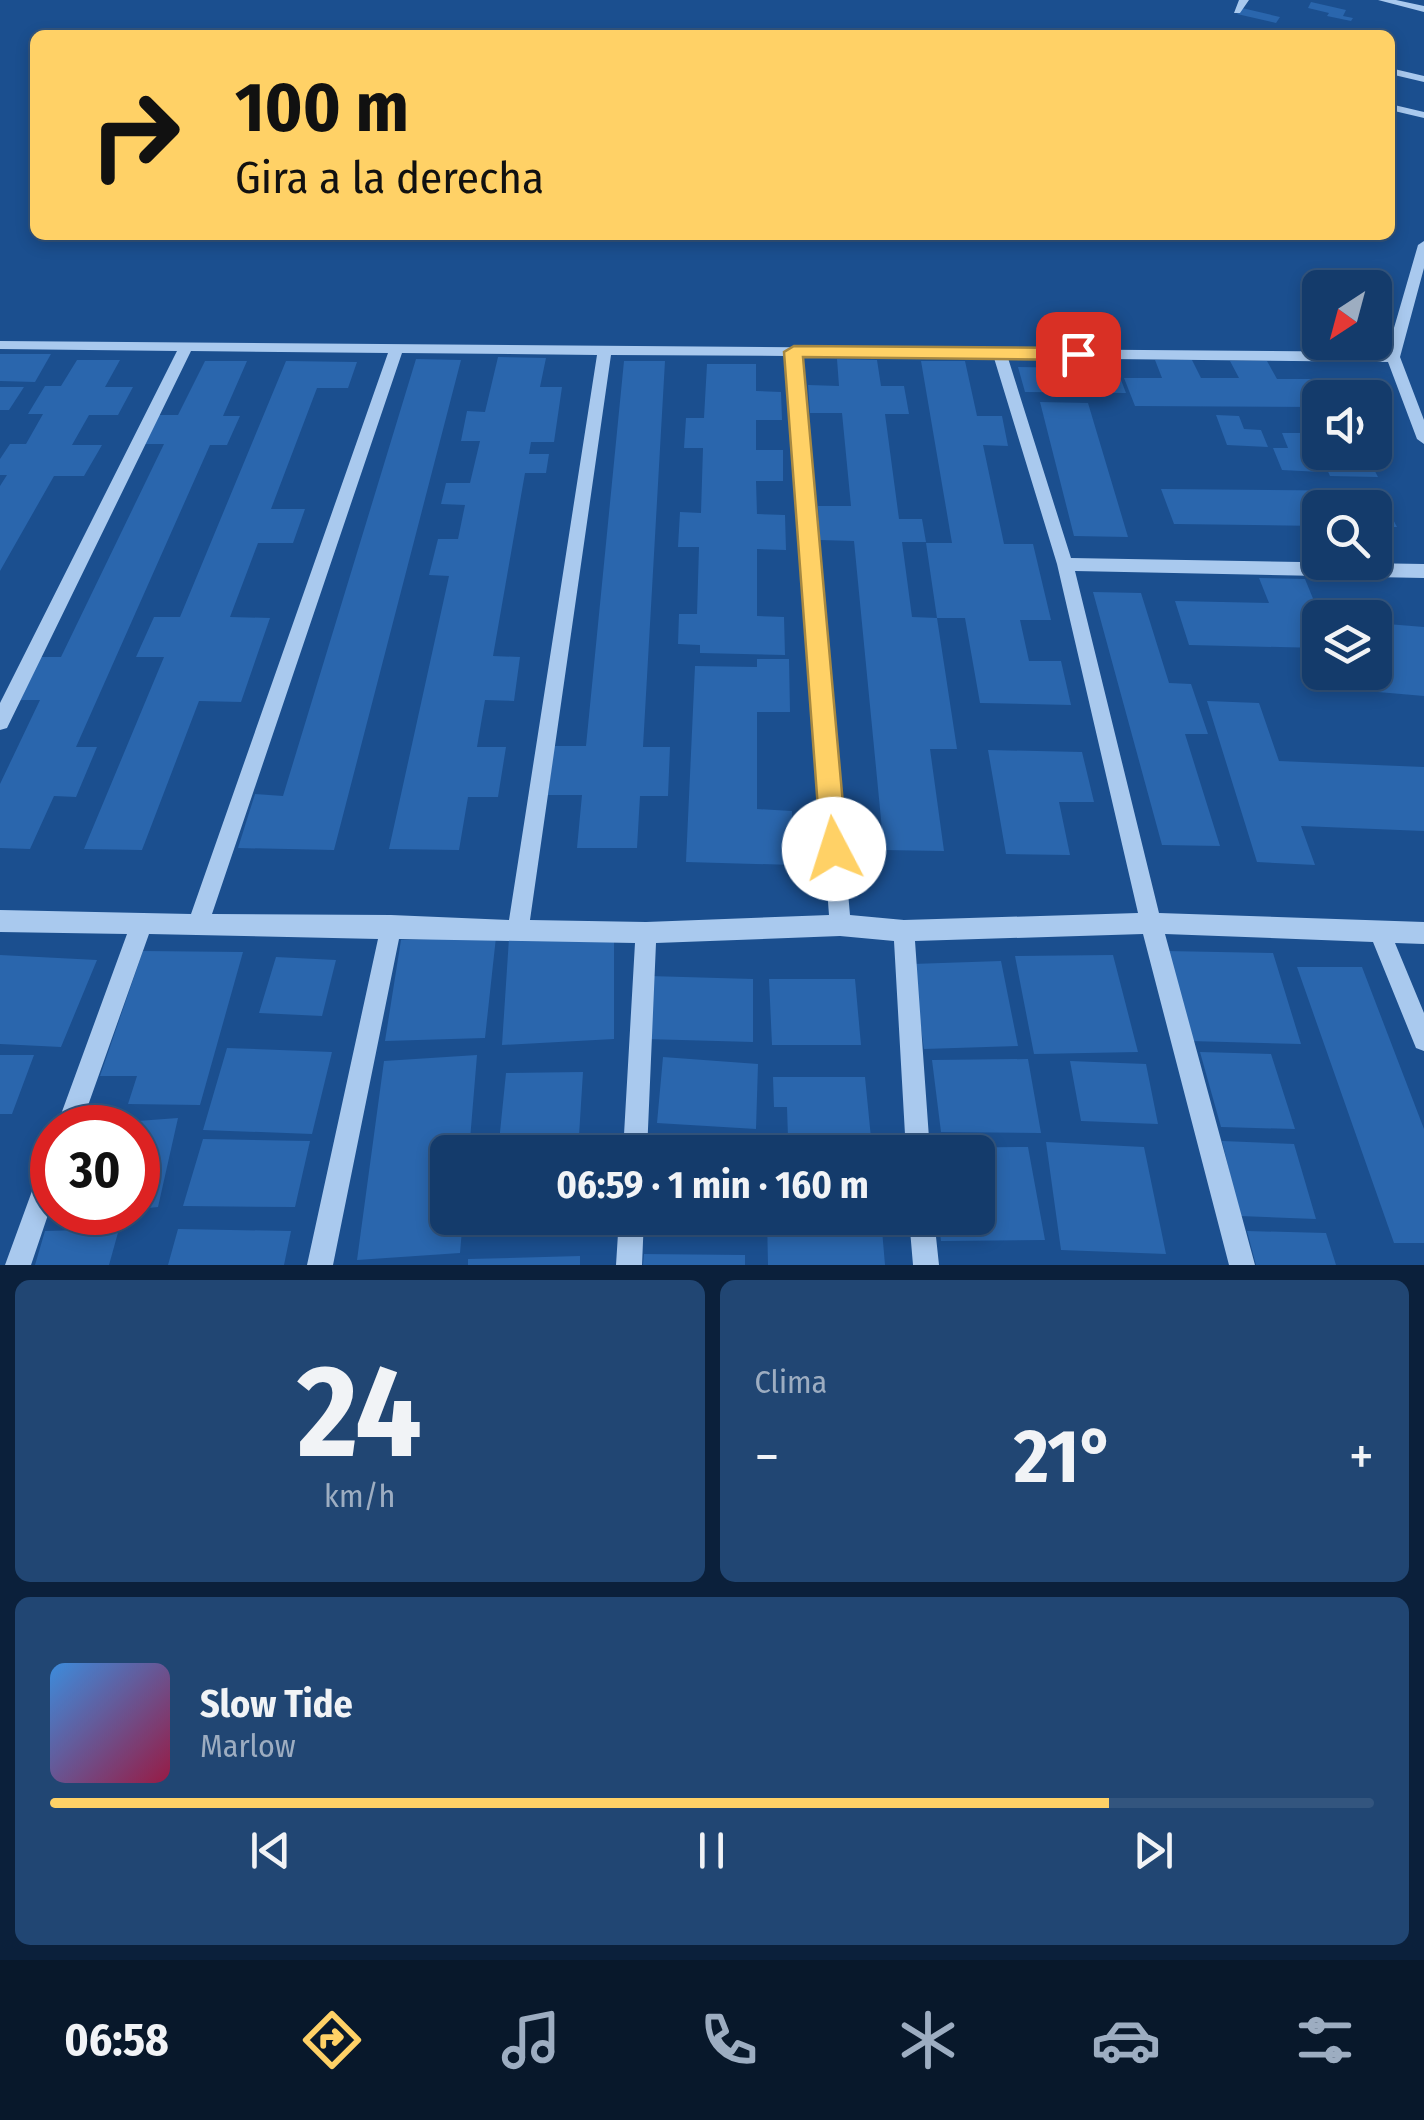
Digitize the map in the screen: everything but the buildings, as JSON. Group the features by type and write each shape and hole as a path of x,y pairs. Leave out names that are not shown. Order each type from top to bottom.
{"street":[{"path":"1237,12 1244,0"},
{"path":"1382,0 1424,9"},
{"path":"1395,72 1424,79"},
{"path":"1395,108 1424,115"},
{"path":"1424,245 1393,356 1424,439"},
{"path":"0,345 1393,356"},
{"path":"0,722 187,345"},
{"path":"197,926 397,348"},
{"path":"518,930 604,350"},
{"path":"794,352 840,925"},
{"path":"999,353 1065,564 1152,923 1242,1265"},
{"path":"1065,564 1424,571"},
{"path":"0,920 646,933 840,925 904,931 1152,923 1424,934"},
{"path":"76,1105 142,923"},
{"path":"320,1265 392,926"},
{"path":"904,931 917,1135"},
{"path":"636,1135 646,933"},
{"path":"1380,933 1424,1040"},
{"path":"18,1265 30,1231"},
{"path":"629,1265 631,1235"},
{"path":"923,1235 926,1265"}],"route":[{"path":"834,849 794,352 1078,354"}]}
